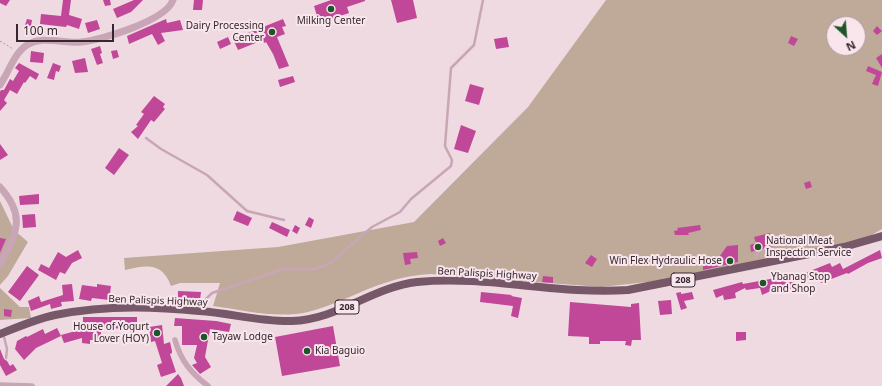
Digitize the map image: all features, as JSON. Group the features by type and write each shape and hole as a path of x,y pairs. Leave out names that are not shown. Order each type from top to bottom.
{"main road":[{"name":"Ben Palispis Highway","path":"1,333 54,315 93,309 143,308 200,311 271,321 298,321 329,314 388,289 414,283 480,282 598,292 652,286 844,247 882,236"}],"street":[{"path":"0,85 19,52 27,45 40,41 81,42 116,35 151,18 171,1"},
{"path":"0,187 13,205 17,218 14,236 0,264"},
{"path":"175,340 183,363 196,377 208,386"},
{"path":"0,385 32,386"}],"lane":[{"path":"200,311 204,301 212,293 283,269 315,269 329,264 372,227 400,212 411,199 451,166 452,160 445,146 451,68 474,45 483,0"},
{"path":"146,138 161,150 207,175 247,211 284,220"},
{"path":"757,265 756,254 772,248"},
{"path":"1,333 6,349 6,358"}],"path":[{"path":"0,41 19,52"}],"shaded area":[{"path":"606,0 882,0 882,229 868,237 845,245 667,280 601,287 430,274 414,276 378,285 318,309 285,315 213,306 220,283 180,283 171,286 163,273 153,267 140,267 125,270 124,258 278,247 414,222 528,107"},
{"path":"0,201 14,230 28,242 8,276 0,285"},
{"path":"0,288 20,307 29,307 31,318 0,320"}],"building":[{"path":"0,0 10,0 6,6 0,3"},
{"path":"63,0 71,0 69,15 82,19 79,29 67,25 66,27 40,24 41,14 61,16"},
{"path":"103,0 110,0 111,5 105,6"},
{"path":"134,0 143,0 131,12 117,18 113,9"},
{"path":"194,0 203,0 202,10 193,10"},
{"name":"Milking Center","path":"331,0 365,1 347,7 349,13 319,23 314,6"},
{"path":"391,0 413,0 417,18 397,23"},
{"path":"27,19 32,20 31,26 25,25"},
{"path":"166,19 167,23 180,20 183,30 161,33 165,41 158,45 152,34 129,44 127,36"},
{"path":"283,19 286,26 282,27 285,34 277,37 289,66 279,69 273,54 266,42 264,43 263,40 238,50 233,39"},
{"path":"97,20 100,29 88,33 85,23"},
{"path":"877,26 882,31 877,35 873,31"},
{"path":"791,36 798,39 794,46 788,43"},
{"path":"228,37 231,44 220,49 217,42"},
{"path":"507,37 509,47 496,49 494,39"},
{"path":"100,46 102,53 100,54 103,63 97,65 91,49"},
{"path":"117,50 119,57 113,59 111,51"},
{"path":"31,51 44,53 43,63 30,62"},
{"path":"882,54 882,68 876,58"},
{"path":"85,58 88,72 75,73 72,61"},
{"path":"19,63 39,74 36,80 30,76 25,83 24,82 17,94 10,90 4,100 7,103 0,111 0,92 1,90 4,90 10,79 13,81 19,71 15,68"},
{"path":"53,63 61,66 59,72 56,71 54,80 47,78"},
{"path":"868,66 882,72 878,86 872,84 876,75 866,71"},
{"path":"293,76 295,82 280,87 278,80"},
{"path":"470,84 484,88 479,105 465,101"},
{"path":"154,96 165,104 163,107 165,109 154,122 151,120 138,139 131,132 138,126 136,125 144,114 141,112"},
{"path":"461,125 476,131 468,153 454,149"},
{"path":"0,144 8,155 0,160"},
{"path":"119,148 129,155 114,175 105,168"},
{"path":"810,181 812,187 806,189 804,183"},
{"path":"39,194 39,204 20,205 19,196"},
{"path":"237,211 252,218 248,226 233,220"},
{"path":"35,214 36,227 23,228 22,215"},
{"path":"309,217 314,220 311,228 305,225"},
{"path":"272,222 290,230 287,237 269,228"},
{"path":"295,225 300,228 297,234 292,231"},
{"path":"700,225 701,230 688,233 689,235 675,235 674,231 678,230 677,228"},
{"path":"770,233 773,246 751,252 750,245 756,243 754,237"},
{"path":"0,238 6,239 0,253"},
{"path":"443,238 446,243 440,246 438,241"},
{"path":"738,245 738,262 703,270 703,259 712,257 712,267 727,246"},
{"path":"78,250 82,258 72,263 65,274 60,272 56,280 38,270 41,264 49,268 58,252 66,257"},
{"path":"880,250 882,258 868,263 848,274 847,273 821,283 817,274 804,281 800,275 830,263 832,267 840,263 843,269"},
{"path":"417,252 418,258 410,259 411,264 405,265 403,253"},
{"path":"591,255 597,259 592,267 585,263"},
{"path":"27,266 39,275 20,301 8,292"},
{"path":"515,272 528,274 527,280 515,279"},
{"path":"792,275 796,286 786,291 785,289 773,290 762,295 760,288 746,290 745,288 735,293 736,298 724,300 723,295 716,298 713,290 742,282 743,284"},
{"path":"543,276 553,277 553,283 542,282"},
{"path":"72,284 74,301 61,302 62,306 51,309 50,304 31,311 28,301 39,296 41,302 63,295 62,285"},
{"path":"97,284 111,286 109,300 92,298 91,301 79,299 82,285 97,287"},
{"path":"178,291 201,292 200,300 178,299"},
{"path":"481,292 512,295 511,296 522,298 518,318 511,316 513,306 480,302"},
{"path":"681,292 681,294 692,292 694,299 684,301 687,308 681,310 676,293"},
{"path":"671,300 672,314 660,315 658,301"},
{"path":"570,302 631,307 631,304 639,303 641,340 632,340 631,346 625,345 626,341 600,341 600,344 589,344 589,337 568,336"},
{"path":"4,309 12,310 11,317 4,316"},
{"path":"83,317 137,317 137,329 101,328 101,340 90,340 90,344 82,343 82,338 64,343 61,335 83,329"},
{"path":"175,318 216,321 231,324 229,332 210,329 205,357 211,367 200,374 192,365 197,363 194,358 197,345 182,345 182,326 174,326"},
{"path":"162,325 164,344 170,342 172,353 170,354 176,372 161,377 157,365 162,363 155,341 151,342 149,327"},
{"name":"Kia Baguio","path":"333,326 340,366 282,376 275,337"},
{"path":"57,328 61,336 36,348 24,360 15,349 17,341 26,336 27,337 43,329 45,334"},
{"path":"736,332 746,332 746,340 736,341"},
{"path":"0,349 4,359 10,366 13,364 17,370 6,376 0,365"},
{"path":"178,374 184,386 166,386"}],"place":[{"name":"Milking Center","path":"331,9"},
{"name":"Dairy Processing Center","path":"272,32"},
{"name":"National Meat Inspection Service","path":"758,247"},
{"name":"Win Flex Hydraulic Hose","path":"730,261"},
{"name":"Ybanag Stop and Shop","path":"763,283"},
{"name":"House of Yogurt Lover (HOY)","path":"157,333"},
{"name":"Tayaw Lodge","path":"204,337"},
{"name":"Kia Baguio","path":"307,351"}]}
